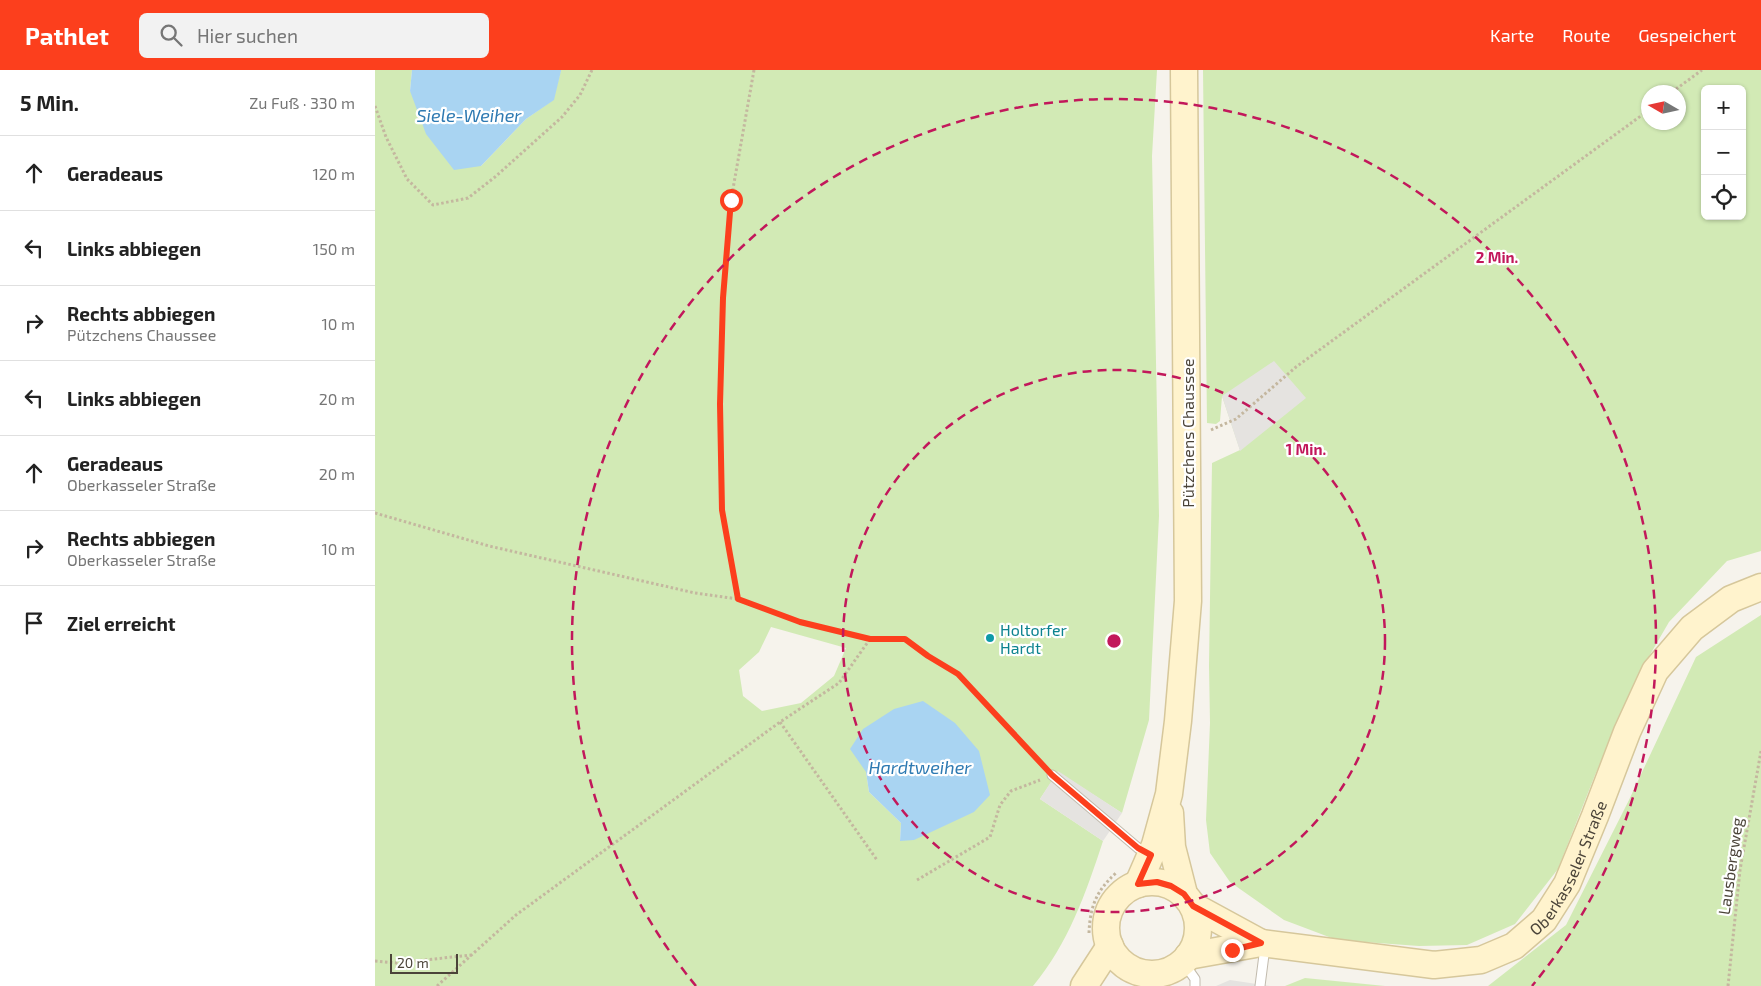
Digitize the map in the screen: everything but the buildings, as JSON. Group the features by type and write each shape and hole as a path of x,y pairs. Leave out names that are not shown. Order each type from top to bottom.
{"street":[{"name":"Pützchens Chaussee","path":"1183,70 1187,601 1178,721 1169,794 1172,847 1189,900"},
{"name":"Oberkasseler Straße","path":"1186,959 1263,943 1434,965 1481,960 1514,946 1544,920 1567,884 1627,732 1655,671 1691,628 1731,600 1761,587"},
{"name":"Pützchens Chaussee","path":"1138,884 1144,852 1169,794"},
{"path":"1084,986 1099,941 1106,930 1108,914 1115,899 1128,888 1138,884 1157,882 1171,886 1189,900 1198,920 1198,935 1193,950 1186,959 1171,970 1133,980 1130,969 1099,941"},
{"name":"Oberkasseler Straße","path":"1189,900 1263,943"}],"lane":[{"path":"1052,775 1144,852"},
{"path":"1260,986 1263,943"},
{"path":"1186,959 1195,979 1195,986"}],"path":[{"path":"375,106 386,137 407,179 433,205 468,198 495,177 562,117 580,95 592,70"},
{"path":"738,599 722,510 720,394 723,298 731,200 754,70"},
{"path":"1681,85 1702,70"},
{"path":"1187,434 1201,435 1236,419 1296,367 1641,116"},
{"path":"375,513 489,546 695,593 738,599 800,622 870,639 905,639 928,656 958,674 1052,775 1011,791 1000,805 990,837 917,880"},
{"path":"437,986 516,914 781,722 839,683 870,639"},
{"path":"781,722 877,860"},
{"name":"Lausbergweg","path":"1728,986 1740,870 1761,751"},
{"path":"1099,941 1089,917 1095,899 1107,881 1144,852"},
{"path":"375,961 397,962 471,955"}],"green space":[{"path":"375,70 412,70 410,91 481,166 526,119 553,100 561,70 1157,70 1152,156 1159,516 1149,720 1122,813 1058,772 1040,799 1103,841 1075,917 1056,953 1033,986 375,986","holes":["771,627 846,648 834,676 801,703 762,711 743,696 739,670 759,652","866,772 914,840 900,840 901,823 869,792"]},
{"path":"1203,70 1761,70 1761,551 1727,561 1669,622 1644,665 1595,775 1558,869 1515,924 1467,945 1419,946 1337,940 1284,920 1230,882 1210,853 1206,820 1210,723 1212,463 1240,450 1222,396 1220,421 1216,424 1207,423"},
{"path":"1761,615 1761,986 1488,986 1566,925 1629,800 1696,657"},
{"path":"1305,978 1385,986 1285,986"}],"shaded area":[{"path":"1274,361 1306,398 1240,451 1222,396"},
{"path":"1058,771 1122,813 1103,841 1040,799"},
{"path":"1230,980 1270,986 1216,986"}],"water":[{"name":"Siele-Weiher","path":"412,70 561,71 554,100 526,119 481,166 454,170 426,134 410,91"},
{"name":"Hardtweiher","path":"923,701 955,723 979,751 990,795 974,812 914,840 900,841 901,823 869,792 866,772 850,749 863,729 894,709"}],"place":[{"name":"Holtorfer Hardt","path":"990,638"}],"route":[{"path":"731,200 723,298 720,404 722,510 738,599 800,622 870,639 905,639 928,656 958,674 1052,775 1138,848 1151,855 1138,884 1157,882 1171,886 1184,894 1193,906 1261,943 1232,950"}]}
